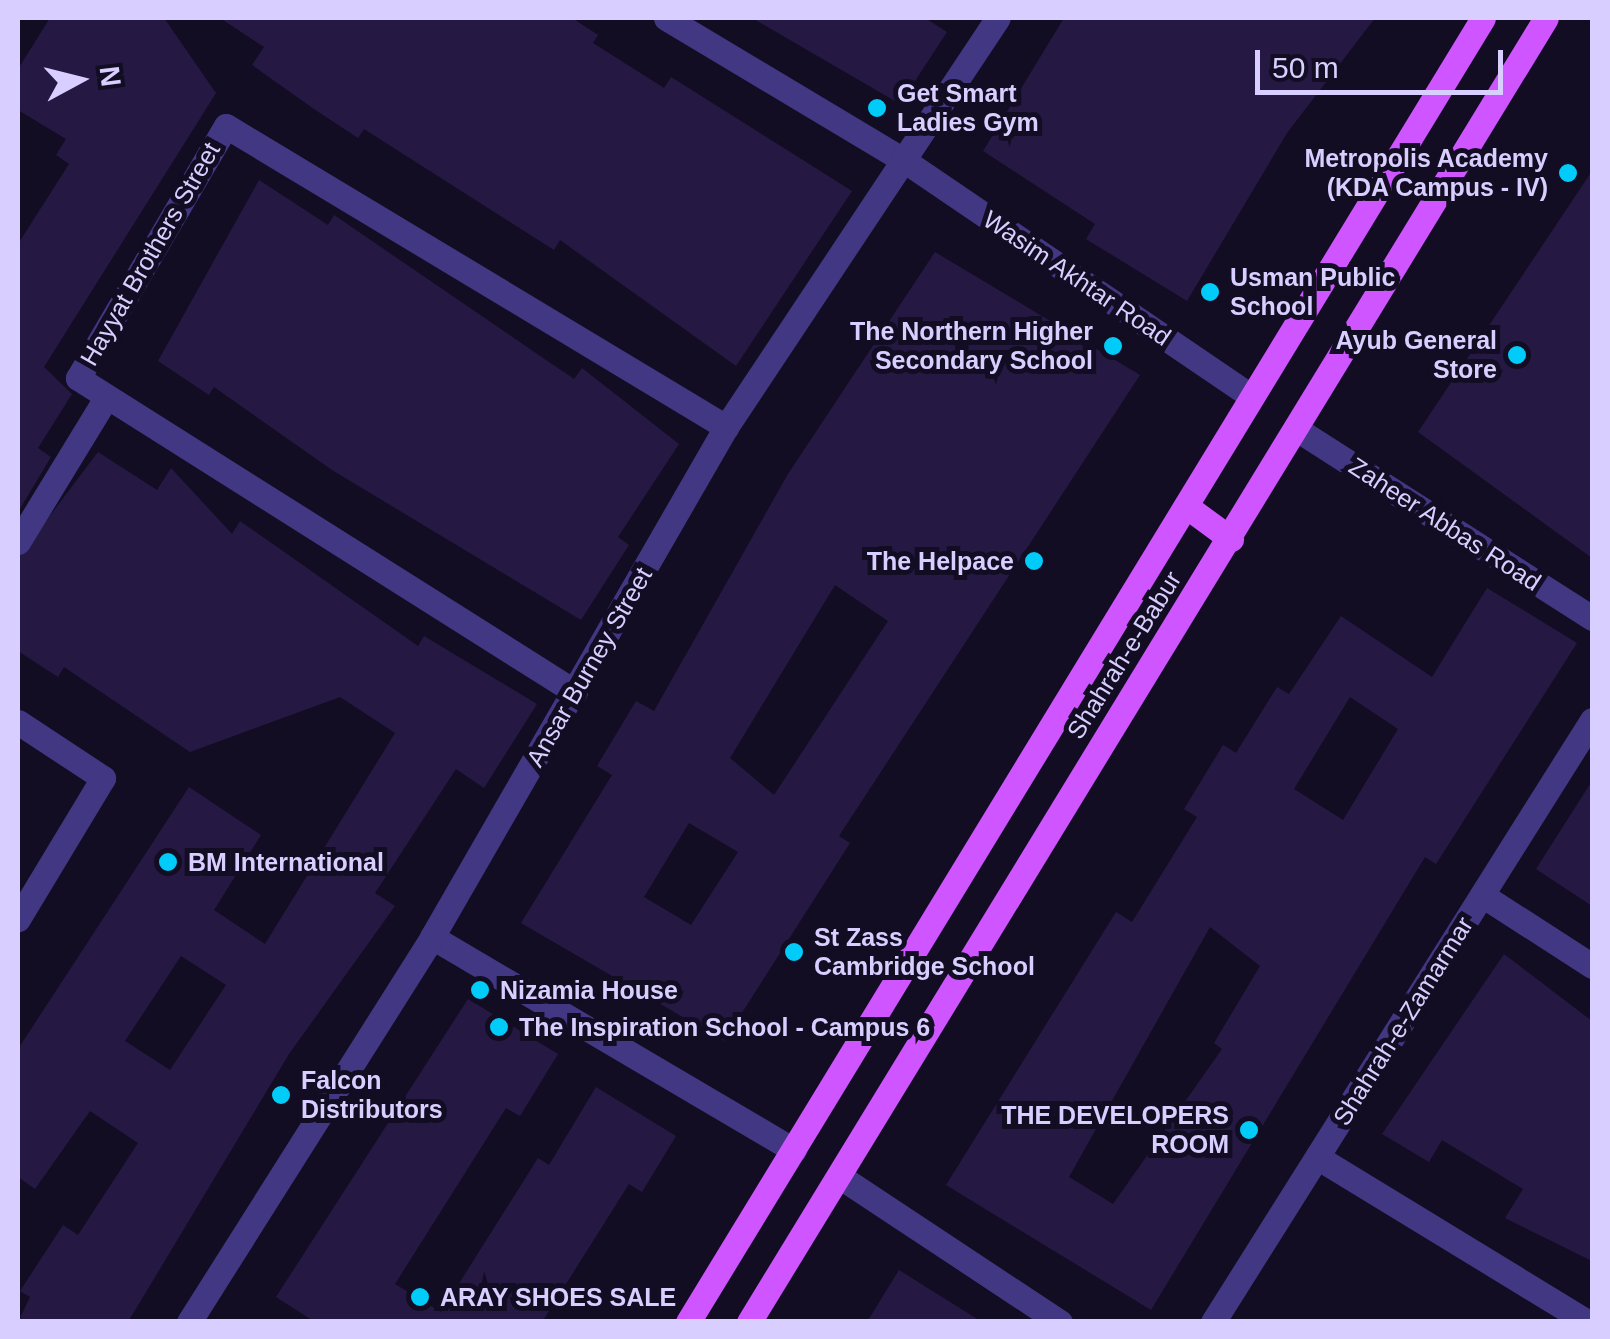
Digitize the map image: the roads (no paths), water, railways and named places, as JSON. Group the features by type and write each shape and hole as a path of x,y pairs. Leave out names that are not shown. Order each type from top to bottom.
{"main road":[{"name":"Shahrah-e-Babur","path":"688,1322 1483,18"},
{"name":"Shahrah-e-Babur","path":"749,1322 1298,430 1546,18"},
{"path":"1186,506 1231,538"}],"street":[{"name":"Wasim Akhtar Road","path":"666,18 902,159 1252,397"},
{"name":"Ansar Burney Street","path":"189,1322 432,937 726,428 998,18"},
{"name":"Hayyat Brothers Street","path":"576,692 78,378 226,126 726,428"},
{"path":"18,542 106,398"},
{"name":"Zaheer Abbas Road","path":"1298,430 1592,618"},
{"name":"Shahrah-e-Zamarmar","path":"1213,1322 1592,720"},
{"path":"18,722 104,778 18,919"},
{"path":"1482,895 1592,966"},
{"path":"432,937 794,1150"},
{"path":"1317,1157 1587,1322"},
{"path":"838,1176 1060,1322"}],"place":[{"name":"Get Smart Ladies Gym","path":"877,108"},
{"name":"Metropolis Academy (KDA Campus - IV)","path":"1568,173"},
{"name":"Usman Public School","path":"1210,292"},
{"name":"The Northern Higher Secondary School","path":"1113,346"},
{"name":"Ayub General Store","path":"1517,355"},
{"name":"The Helpace","path":"1034,561"},
{"name":"BM International","path":"168,862"},
{"name":"St Zass Cambridge School","path":"794,952"},
{"name":"Nizamia House","path":"480,990"},
{"name":"The Inspiration School - Campus 6","path":"499,1027"},
{"name":"Falcon Distributors","path":"281,1095"},
{"name":"THE DEVELOPERS ROOM","path":"1249,1130"},
{"name":"ARAY SHOES SALE","path":"420,1297"}]}
